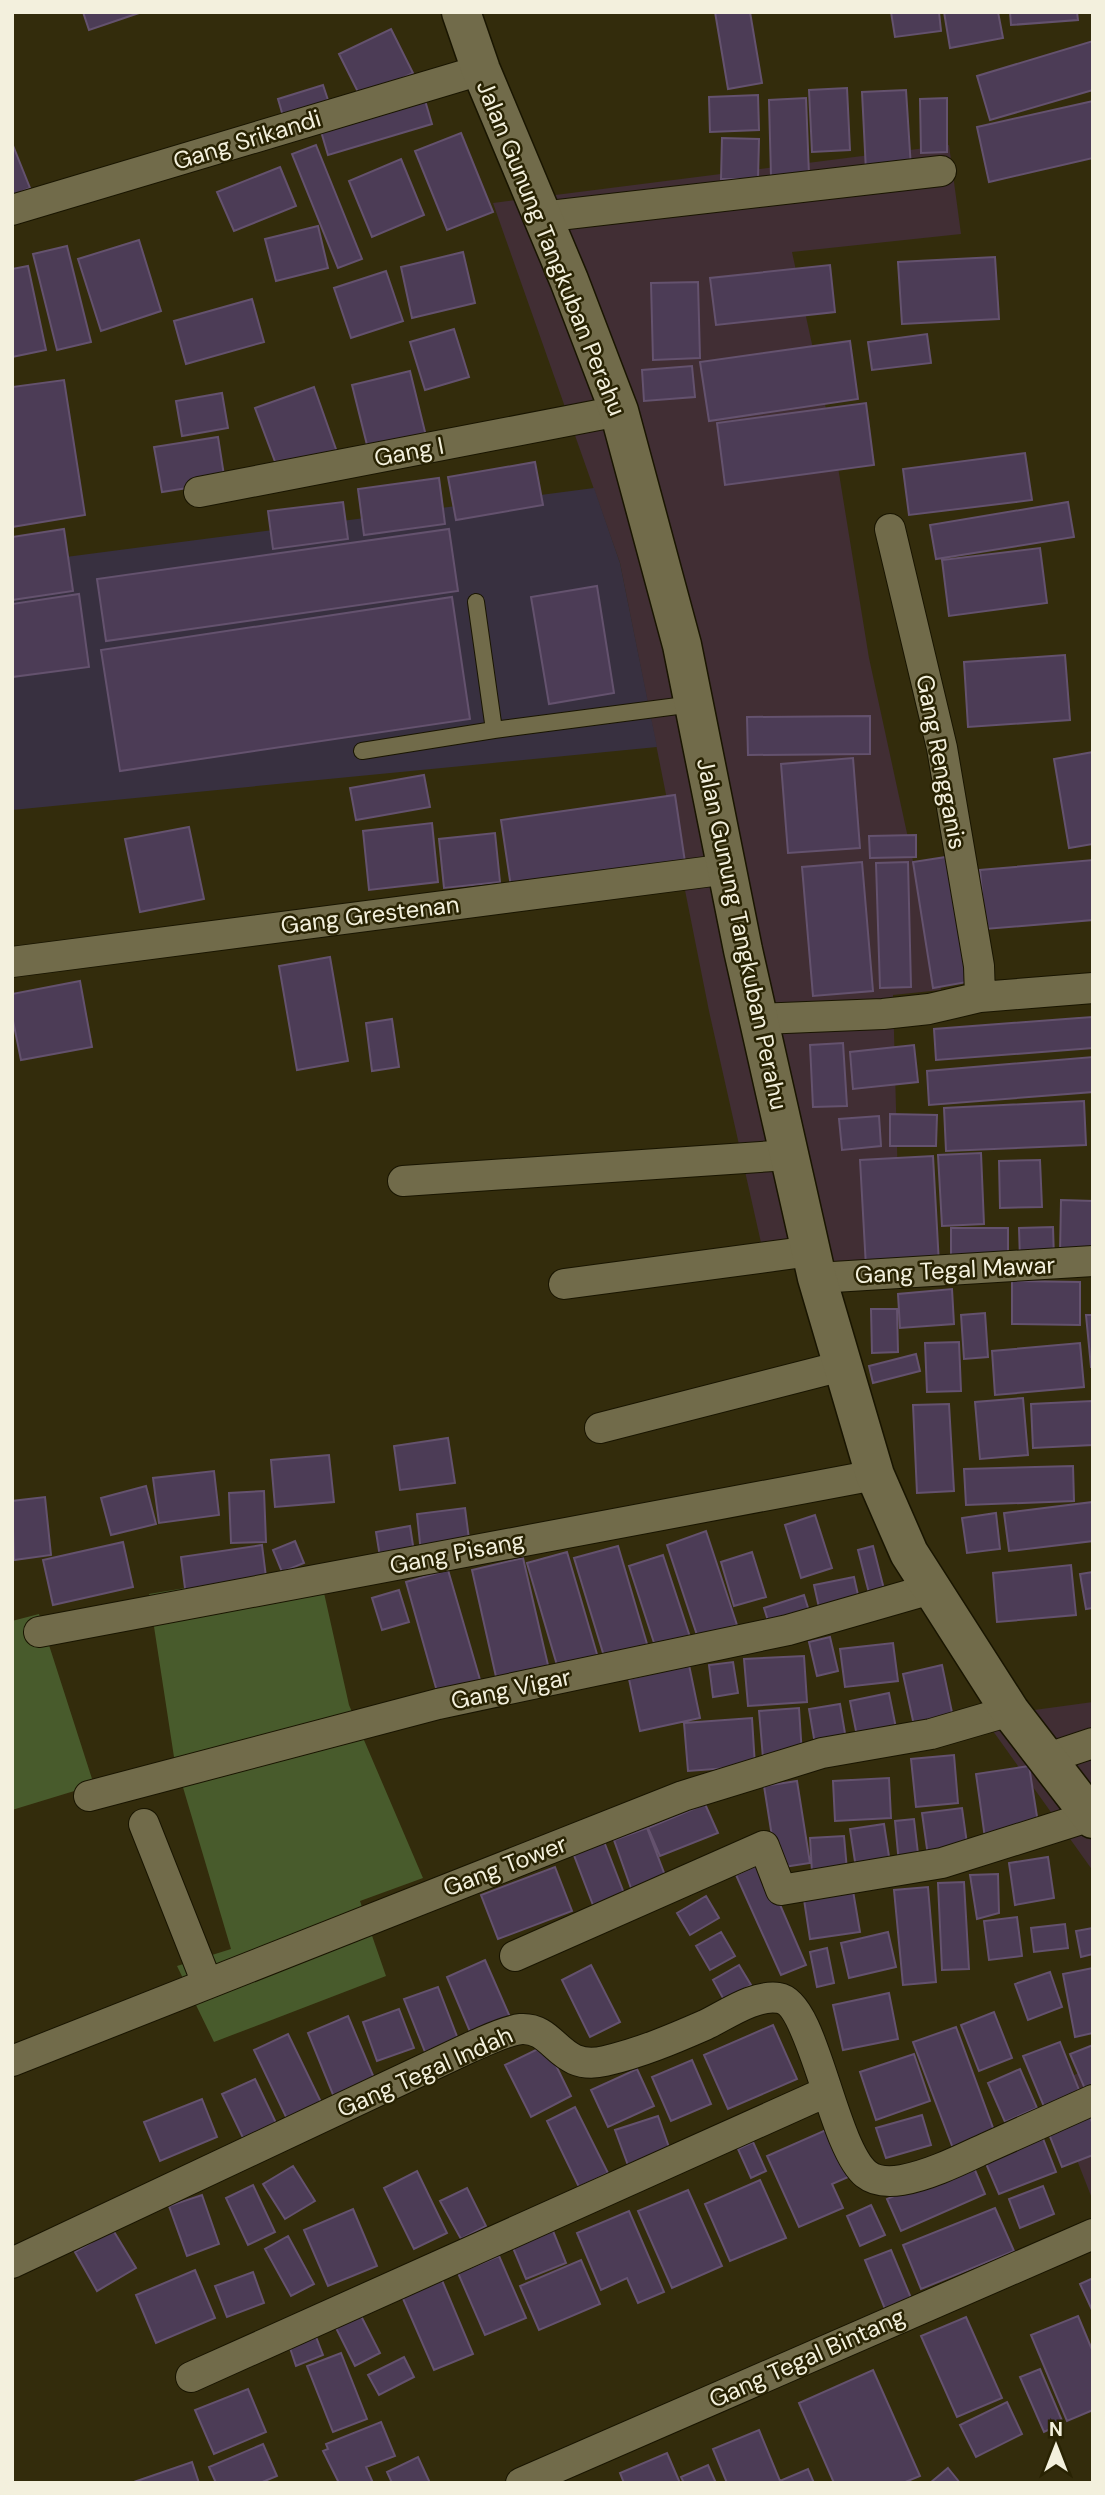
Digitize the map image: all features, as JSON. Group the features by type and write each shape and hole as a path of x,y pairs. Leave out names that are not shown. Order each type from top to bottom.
{"street":[{"name":"Jalan Gunung Tangkuban Perahu","path":"461,12 481,70 574,292 619,411 682,645 759,1019 814,1264 875,1475 909,1553 934,1588 1010,1711 1092,1817"},
{"name":"Gang Srikandi","path":"12,210 481,70"},
{"path":"541,217 941,171"},
{"name":"Gang I","path":"199,492 619,411"},
{"name":"Gang Rengganis","path":"890,528 942,748 979,965 981,997"},
{"name":"Gang Grestenan","path":"12,962 728,869"},
{"path":"759,1019 883,1014 929,1009 981,997 1093,988"},
{"path":"403,1181 789,1155"},
{"name":"Gang Tegal Mawar","path":"564,1284 814,1264 1093,1261"},
{"path":"600,1428 842,1366"},
{"name":"Gang Pisang","path":"38,1632 875,1475"},
{"name":"Gang Vigar","path":"89,1796 438,1704 788,1630 934,1588"},
{"name":"Gang Tower","path":"15,2052 207,1983 683,1796 822,1753 931,1734 1010,1711"},
{"path":"1045,1759 1093,1743"},
{"path":"515,1956 764,1846 780,1890 943,1863 1092,1817"},
{"path":"145,1824 207,1983"},
{"name":"Gang Tegal Indah","path":"12,2263 471,2047 522,2029 535,2032 553,2043 568,2058 584,2064 645,2050 749,2004 774,1997 784,1998 792,2002 802,2018 826,2092 865,2173 887,2182 904,2180 962,2159 1093,2100"},
{"path":"191,2377 826,2092"},
{"name":"Gang Tegal Bintang","path":"521,2483 553,2476 1093,2234"}],"lane":[{"path":"476,602 494,730"},
{"path":"362,751 494,730 693,704"}],"shaded area":[{"path":"949,145 961,234 792,252 836,455 869,658 941,990 893,995 900,1259 766,1265 709,1011 620,563 493,203"},
{"path":"594,488 620,563 657,747 12,810 12,564"},
{"path":"1093,1702 1093,1871 983,1717"},
{"path":"1093,2067 1093,2201 1048,2086"}],"green space":[{"path":"318,1566 349,1705 423,1878 360,1901 386,1976 214,2042 177,1966 231,1949 174,1757 149,1594"},
{"path":"39,1614 94,1785 12,1810 12,1621"}],"building":[{"path":"83,12 142,12 89,30"},
{"path":"715,12 750,12 762,83 728,89"},
{"path":"891,12 939,12 941,31 895,37"},
{"path":"944,12 998,12 1003,38 950,48"},
{"path":"1010,12 1077,12 1078,20 1011,25"},
{"path":"391,29 413,73 361,98 339,54"},
{"path":"1093,41 1093,90 990,120 977,76"},
{"path":"323,85 331,109 285,123 278,99"},
{"path":"847,88 850,150 812,152 809,90"},
{"path":"906,90 911,168 866,171 862,92"},
{"path":"758,95 759,130 710,132 709,97"},
{"path":"424,97 432,124 328,155 320,128"},
{"path":"806,98 809,175 771,177 769,100"},
{"path":"947,98 947,152 921,153 920,99"},
{"path":"1093,101 1093,158 989,182 977,127"},
{"path":"461,133 493,212 447,230 415,151"},
{"path":"722,138 759,139 758,179 721,179"},
{"path":"12,143 30,188 12,196"},
{"path":"316,145 362,259 338,268 292,154"},
{"path":"401,159 424,215 372,237 349,181"},
{"path":"280,167 296,206 234,231 217,192"},
{"path":"318,226 328,268 276,281 265,239"},
{"path":"139,240 161,311 101,331 78,259"},
{"path":"67,246 91,342 57,350 33,254"},
{"path":"463,252 475,303 412,318 401,267"},
{"path":"995,257 999,319 902,324 898,262"},
{"path":"830,265 835,312 716,325 710,278"},
{"path":"28,266 46,350 12,357 12,269"},
{"path":"386,271 403,321 351,338 334,288"},
{"path":"698,282 700,358 653,360 651,283"},
{"path":"252,299 264,342 186,364 174,321"},
{"path":"454,329 469,377 425,390 410,342"},
{"path":"927,334 931,363 872,370 868,342"},
{"path":"850,341 858,399 709,421 700,362"},
{"path":"692,366 695,397 644,401 642,370"},
{"path":"410,371 427,440 369,453 352,385"},
{"path":"64,380 85,515 12,527 12,387"},
{"path":"314,387 338,455 280,475 255,408"},
{"path":"222,393 228,428 182,436 176,401"},
{"path":"866,403 874,465 725,485 717,423"},
{"path":"218,437 225,482 162,492 154,447"},
{"path":"1025,453 1032,500 909,515 903,469"},
{"path":"535,462 543,505 456,520 448,477"},
{"path":"439,478 445,524 364,535 358,489"},
{"path":"343,502 348,539 273,549 268,511"},
{"path":"1068,502 1074,537 936,559 930,525"},
{"path":"64,529 73,591 12,600 12,537"},
{"path":"449,529 458,591 106,641 97,579"},
{"path":"1040,548 1047,603 949,616 942,560"},
{"path":"597,586 614,693 549,704 531,597"},
{"path":"79,594 89,667 12,677 12,604"},
{"path":"452,597 470,719 120,771 101,650"},
{"path":"1065,655 1070,720 968,727 964,662"},
{"path":"870,716 870,754 748,755 747,717"},
{"path":"1093,752 1093,844 1069,848 1054,759"},
{"path":"853,758 860,848 788,853 781,764"},
{"path":"424,775 430,807 356,820 350,788"},
{"path":"675,795 685,862 511,887 501,820"},
{"path":"432,823 438,882 369,890 363,831"},
{"path":"189,827 204,899 140,912 125,839"},
{"path":"495,833 500,882 444,888 439,839"},
{"path":"916,835 916,857 870,858 869,836"},
{"path":"946,857 967,982 933,988 913,862"},
{"path":"1093,860 1093,920 985,929 980,870"},
{"path":"862,862 873,991 813,996 802,867"},
{"path":"908,862 911,987 880,988 876,863"},
{"path":"330,957 348,1061 297,1070 279,966"},
{"path":"80,981 92,1047 21,1060 12,1016 12,994"},
{"path":"1092,1017 1093,1048 936,1060 934,1029"},
{"path":"392,1019 399,1067 372,1071 366,1023"},
{"path":"843,1043 847,1106 813,1107 810,1045"},
{"path":"914,1045 918,1082 853,1089 850,1052"},
{"path":"1093,1057 1093,1092 929,1105 927,1071"},
{"path":"1084,1101 1086,1145 946,1151 944,1108"},
{"path":"890,1114 937,1115 936,1146 890,1146"},
{"path":"879,1116 881,1146 842,1150 839,1119"},
{"path":"981,1153 984,1224 942,1226 938,1155"},
{"path":"933,1156 939,1264 866,1267 860,1160"},
{"path":"1040,1160 1042,1207 1000,1208 999,1161"},
{"path":"1061,1200 1093,1201 1093,1255 1060,1254"},
{"path":"1053,1227 1054,1259 1020,1260 1019,1228"},
{"path":"951,1228 1008,1228 1008,1262 951,1262"},
{"path":"1012,1281 1080,1282 1080,1325 1012,1324"},
{"path":"952,1289 954,1324 900,1328 898,1294"},
{"path":"871,1309 897,1309 898,1352 872,1353"},
{"path":"985,1313 988,1357 964,1359 961,1315"},
{"path":"1086,1315 1093,1315 1093,1367 1091,1367"},
{"path":"959,1342 961,1391 927,1392 925,1343"},
{"path":"1080,1343 1084,1387 995,1395 992,1351"},
{"path":"916,1354 920,1371 873,1383 869,1366"},
{"path":"1023,1398 1028,1455 980,1459 975,1402"},
{"path":"1092,1401 1093,1445 1033,1448 1031,1404"},
{"path":"949,1404 954,1491 917,1493 913,1405"},
{"path":"448,1438 455,1483 400,1490 394,1446"},
{"path":"329,1455 334,1502 275,1507 271,1460"},
{"path":"1073,1466 1074,1501 966,1505 964,1469"},
{"path":"214,1471 219,1515 159,1523 153,1478"},
{"path":"146,1486 156,1524 111,1535 101,1498"},
{"path":"264,1491 266,1542 231,1543 229,1493"},
{"path":"45,1497 51,1555 14,1560 12,1501"},
{"path":"1093,1502 1093,1541 1009,1551 1004,1513"},
{"path":"465,1508 470,1547 421,1553 417,1514"},
{"path":"996,1513 1000,1549 967,1553 962,1518"},
{"path":"815,1515 832,1568 801,1578 785,1525"},
{"path":"410,1526 414,1552 380,1557 376,1532"},
{"path":"706,1531 737,1625 698,1638 667,1545"},
{"path":"295,1541 304,1563 282,1572 273,1550"},
{"path":"123,1542 133,1587 53,1605 43,1560"},
{"path":"262,1545 267,1585 186,1596 181,1557"},
{"path":"618,1546 650,1654 607,1666 574,1558"},
{"path":"873,1546 885,1593 870,1597 858,1550"},
{"path":"567,1552 599,1661 559,1672 527,1563"},
{"path":"752,1552 766,1597 734,1606 721,1562"},
{"path":"663,1555 691,1640 657,1652 629,1566"},
{"path":"523,1558 551,1678 499,1690 472,1570"},
{"path":"1071,1565 1076,1615 997,1622 993,1573"},
{"path":"448,1570 483,1690 440,1702 406,1582"},
{"path":"1093,1572 1093,1608 1086,1609 1080,1574"},
{"path":"854,1577 860,1604 820,1612 814,1585"},
{"path":"399,1590 409,1622 382,1630 372,1598"},
{"path":"804,1595 810,1614 770,1627 764,1608"},
{"path":"830,1637 838,1671 817,1676 809,1642"},
{"path":"893,1643 898,1681 845,1687 840,1649"},
{"path":"804,1656 807,1702 748,1706 744,1659"},
{"path":"733,1662 738,1693 713,1697 709,1665"},
{"path":"689,1665 700,1718 640,1731 629,1679"},
{"path":"942,1665 954,1722 915,1730 903,1674"},
{"path":"889,1693 897,1733 858,1741 850,1701"},
{"path":"840,1704 847,1745 816,1750 809,1709"},
{"path":"799,1708 802,1755 763,1758 759,1711"},
{"path":"752,1718 755,1766 688,1771 684,1723"},
{"path":"954,1755 958,1803 916,1807 911,1759"},
{"path":"1029,1766 1039,1829 985,1838 976,1774"},
{"path":"889,1778 891,1818 835,1821 833,1781"},
{"path":"797,1781 810,1863 777,1868 764,1786"},
{"path":"705,1804 718,1833 660,1856 648,1828"},
{"path":"962,1808 968,1851 928,1856 922,1813"},
{"path":"914,1819 919,1862 899,1864 895,1821"},
{"path":"884,1824 890,1863 856,1868 850,1829"},
{"path":"647,1828 666,1878 632,1891 614,1840"},
{"path":"844,1836 847,1870 812,1872 810,1838"},
{"path":"603,1839 627,1901 596,1913 572,1850"},
{"path":"1048,1857 1054,1898 1015,1905 1009,1863"},
{"path":"762,1863 806,1965 781,1975 736,1875"},
{"path":"555,1867 572,1911 498,1939 481,1895"},
{"path":"998,1874 999,1913 977,1919 970,1875"},
{"path":"964,1882 969,1969 942,1970 938,1883"},
{"path":"852,1885 860,1932 810,1939 803,1893"},
{"path":"928,1887 936,1982 903,1985 894,1890"},
{"path":"706,1896 719,1918 690,1935 677,1913"},
{"path":"1017,1917 1022,1956 989,1960 984,1921"},
{"path":"1065,1924 1068,1948 1034,1952 1031,1928"},
{"path":"1093,1928 1093,1954 1081,1957 1076,1931"},
{"path":"721,1932 735,1956 710,1970 696,1946"},
{"path":"888,1932 896,1967 849,1978 841,1943"},
{"path":"827,1948 834,1983 817,1987 810,1952"},
{"path":"485,1960 510,2017 471,2034 447,1977"},
{"path":"591,1965 620,2022 590,2037 562,1980"},
{"path":"739,1965 751,1985 724,2000 713,1980"},
{"path":"1093,1968 1093,2033 1075,2037 1063,1974"},
{"path":"1050,1972 1062,2007 1028,2020 1015,1984"},
{"path":"438,1987 458,2039 425,2052 404,1999"},
{"path":"889,1993 898,2039 843,2050 833,2005"},
{"path":"399,2009 414,2048 377,2061 363,2022"},
{"path":"994,2012 1012,2058 979,2071 961,2025"},
{"path":"348,2016 377,2085 336,2102 308,2033"},
{"path":"773,2025 797,2079 728,2109 704,2055"},
{"path":"956,2027 996,2136 954,2151 913,2042"},
{"path":"288,2034 321,2102 287,2119 254,2050"},
{"path":"1060,2042 1081,2095 1045,2109 1023,2056"},
{"path":"546,2045 571,2096 531,2117 505,2065"},
{"path":"1093,2045 1093,2085 1085,2089 1070,2054"},
{"path":"914,2054 930,2101 876,2120 860,2072"},
{"path":"692,2060 711,2104 671,2121 652,2077"},
{"path":"637,2069 654,2106 608,2127 591,2090"},
{"path":"1020,2069 1037,2108 1005,2122 988,2083"},
{"path":"255,2079 277,2125 244,2140 222,2094"},
{"path":"202,2099 217,2137 160,2161 144,2122"},
{"path":"575,2107 608,2173 579,2187 547,2121"},
{"path":"922,2115 931,2145 886,2158 876,2128"},
{"path":"658,2116 671,2153 629,2168 615,2130"},
{"path":"1090,2117 1093,2125 1093,2155 1062,2167 1049,2134"},
{"path":"835,2126 855,2174 832,2184 843,2208 799,2227 767,2156"},
{"path":"1042,2136 1056,2172 999,2194 984,2159"},
{"path":"753,2142 766,2171 751,2178 738,2149"},
{"path":"972,2163 985,2194 901,2231 887,2199"},
{"path":"293,2166 315,2201 285,2219 263,2184"},
{"path":"417,2171 447,2233 414,2249 384,2188"},
{"path":"760,2180 786,2238 730,2261 705,2204"},
{"path":"253,2185 275,2232 248,2245 226,2198"},
{"path":"1043,2186 1054,2214 1020,2228 1009,2199"},
{"path":"467,2188 486,2226 461,2239 440,2201"},
{"path":"688,2190 722,2266 672,2288 638,2211"},
{"path":"202,2195 219,2244 187,2256 169,2206"},
{"path":"871,2205 885,2235 860,2246 847,2216"},
{"path":"995,2208 1014,2251 921,2289 903,2245"},
{"path":"353,2209 377,2266 328,2286 304,2230"},
{"path":"629,2211 664,2292 638,2303 627,2278 601,2290 577,2233"},
{"path":"551,2226 566,2263 526,2279 511,2243"},
{"path":"113,2230 136,2268 97,2291 75,2252"},
{"path":"288,2236 314,2284 291,2296 265,2249"},
{"path":"891,2250 911,2298 885,2309 865,2260"},
{"path":"499,2256 526,2318 485,2335 458,2273"},
{"path":"581,2260 600,2304 539,2330 520,2286"},
{"path":"195,2270 215,2318 156,2343 136,2295"},
{"path":"253,2272 264,2303 227,2317 215,2286"},
{"path":"441,2278 473,2354 434,2370 401,2294"},
{"path":"1093,2278 1093,2312 1080,2284"},
{"path":"359,2312 380,2353 355,2366 334,2324"},
{"path":"1078,2316 1093,2352 1093,2410 1067,2421 1031,2335"},
{"path":"966,2317 1002,2398 957,2417 921,2336"},
{"path":"313,2329 323,2355 296,2366 287,2339"},
{"path":"341,2353 367,2419 333,2432 307,2366"},
{"path":"404,2357 414,2377 379,2395 368,2375"},
{"path":"1040,2369 1063,2423 1044,2432 1020,2377"},
{"path":"873,2370 920,2476 903,2483 834,2483 799,2403"},
{"path":"248,2389 266,2432 214,2454 195,2410"},
{"path":"1007,2402 1022,2434 976,2457 960,2425"},
{"path":"381,2422 395,2456 366,2467 373,2483 339,2483 323,2451 328,2449 326,2444"},
{"path":"759,2430 780,2481 808,2469 814,2483 727,2483 713,2449"},
{"path":"263,2444 277,2476 260,2483 216,2483 209,2467"},
{"path":"667,2453 680,2483 624,2483 620,2473"},
{"path":"418,2457 430,2483 392,2483 387,2472"},
{"path":"192,2462 199,2483 131,2483"},
{"path":"708,2465 716,2483 684,2483 681,2477"},
{"path":"948,2468 960,2483 930,2483"}]}
